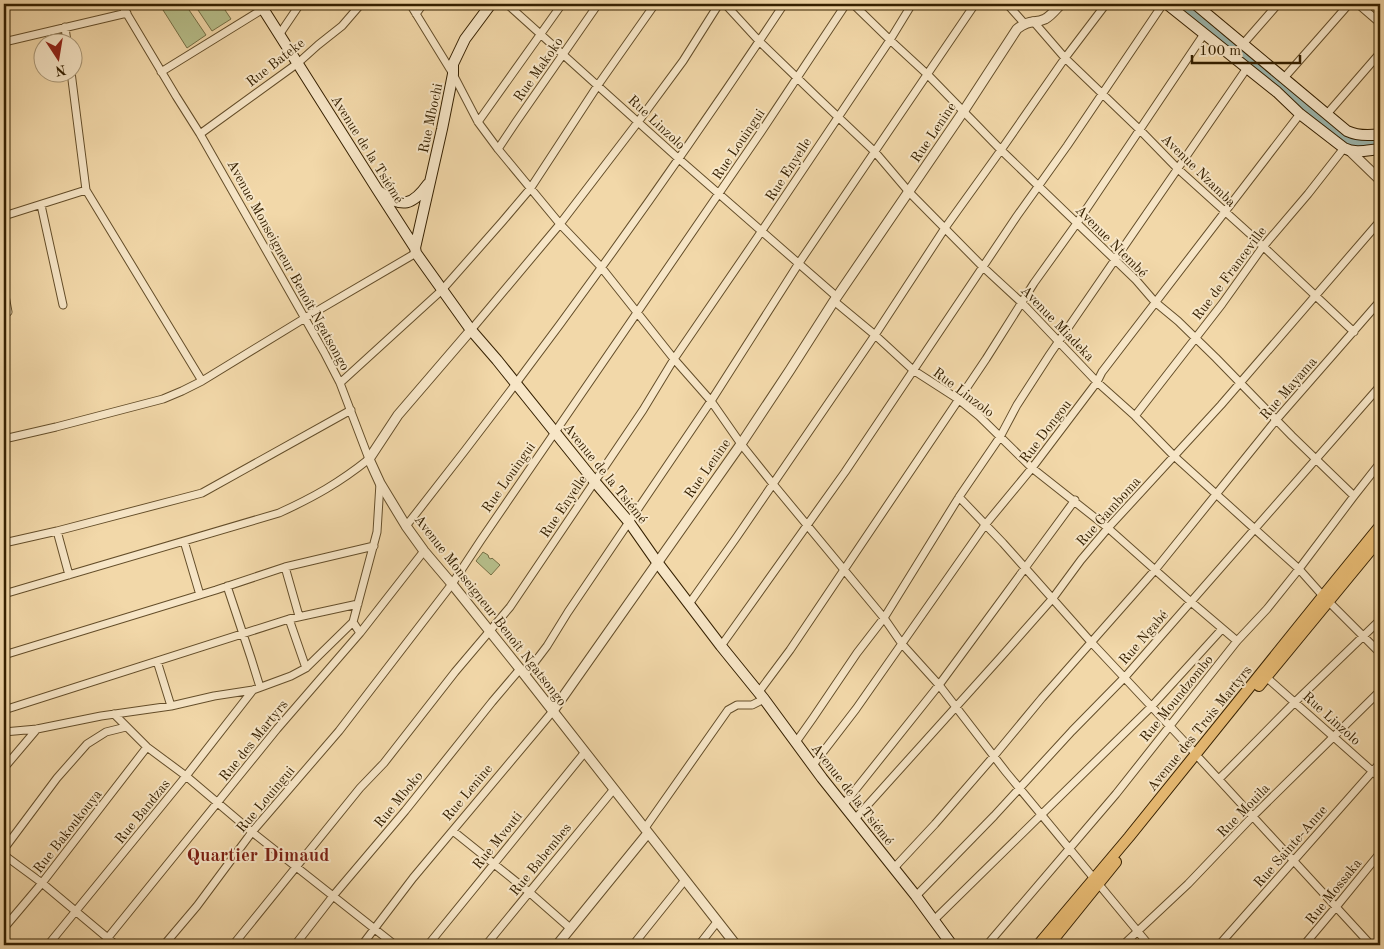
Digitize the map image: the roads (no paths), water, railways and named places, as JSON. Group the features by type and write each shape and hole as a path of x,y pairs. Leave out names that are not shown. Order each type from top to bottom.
{"main road":[{"name":"Rue Mbochi","path":"416,250 453,74 453,64 465,39 491,4"},
{"path":"1167,4 1277,92 1300,114 1347,149 1358,151 1380,149"},
{"path":"1200,5 1335,122 1351,133 1365,136 1379,134"},
{"name":"Avenue de la Tsiémé","path":"261,6 377,190 442,290 471,330 629,522 721,646 952,945"},
{"path":"377,190 392,200 406,202 418,198 431,179"},
{"name":"Avenue des Trois Martyrs","path":"1198,756 1266,677 1380,526"},
{"name":"Avenue des Trois Martyrs","path":"1038,945 1096,881 1326,598 1380,539"},
{"name":"Avenue des Trois Martyrs","path":"1049,945 1096,881"}],"street":[{"name":"Avenue Monseigneur Benoît Ngatsongo","path":"121,4 200,134 305,318 340,383 380,483 406,526 424,551 490,630 736,945"},
{"path":"279,35 300,4"},
{"name":"Rue Bateke","path":"200,134 298,63 342,26 362,4"},
{"path":"410,4 453,74 478,122 498,149 560,224 601,267 674,359 711,401 741,444 773,484 884,618 902,644 939,685 1019,787 1149,945"},
{"path":"416,14 423,4"},
{"name":"Rue Linzolo","path":"507,4 678,159 799,263 914,370 979,416 1032,468 1075,500 1237,641"},
{"path":"478,122 562,4"},
{"name":"Rue Makoko","path":"498,149 598,4"},
{"path":"340,383 442,290 530,189 598,85 655,4"},
{"path":"4,594 279,513 336,484 369,459 398,415 560,224 683,61 719,4"},
{"name":"Avenue Miadeka","path":"725,4 759,41 875,152 909,192 983,267 1022,303 1097,382 1135,416 1174,456 1299,569 1380,653"},
{"path":"406,526 516,383 601,267 678,159 784,4"},
{"name":"Rue Louingui","path":"164,945 197,906 252,832 340,731 452,584 719,194 846,4"},
{"name":"Avenue Ntembé","path":"853,4 928,75 1001,150 1136,280 1155,302 1178,321 1216,358 1354,496"},
{"name":"Rue Enyelle","path":"233,945 510,607 643,410 674,359 890,40 912,4"},
{"name":"Rue Mboko","path":"295,945 492,702 547,646 711,401 799,263 975,4"},
{"name":"Avenue Nzamba","path":"1007,4 1029,22 1178,169 1354,332"},
{"name":"Rue Lenine","path":"362,945 413,878 552,711 741,444 1017,29 1029,22 1044,20 1061,4"},
{"path":"689,604 875,335 946,228 1065,58 1106,4"},
{"path":"721,646 807,526 1163,4"},
{"path":"1243,44 1278,4"},
{"path":"1284,78 1349,4"},
{"path":"1358,4 1380,23"},
{"path":"161,72 261,6"},
{"path":"4,42 127,13"},
{"path":"65,27 66,32"},
{"path":"557,945 647,831 728,710 737,705 752,705 761,696 1022,303 1204,34"},
{"path":"1327,114 1380,53"},
{"path":"796,742 856,653 884,618 958,498 1000,437 1017,405 1247,68"},
{"path":"72,82 86,190 202,381"},
{"name":"Rue Dongou","path":"813,765 856,709 985,525 1032,468 1097,382 1102,372 1300,114"},
{"path":"1347,149 1380,180"},
{"name":"Rue de Franceville","path":"1135,416 1262,248 1347,149"},
{"path":"4,216 86,190"},
{"path":"41,205 63,305"},
{"name":"Rue Gamboma","path":"855,818 1053,598 1108,528 1240,383 1380,221"},
{"path":"4,439 163,399 202,381 416,250"},
{"path":"4,290 8,312"},
{"name":"Rue Mayama","path":"894,868 935,824 1042,698 1155,570 1276,420 1380,301"},
{"name":"Rue Ngabé","path":"916,896 987,824 1019,787 1125,677 1380,386"},
{"path":"4,543 202,493 351,410"},
{"name":"Rue Moundzombo","path":"987,945 1116,794 1237,641 1299,569 1380,463"},
{"path":"4,732 37,729 114,714 171,706 256,688 291,676 306,668 353,622 377,532 380,483"},
{"path":"958,498 974,511 1091,642 1371,945"},
{"path":"844,804 939,685 1075,500"},
{"path":"57,531 69,575"},
{"path":"184,542 200,595"},
{"path":"4,655 285,567 374,546"},
{"name":"Rue des Martyrs","path":"102,945 277,729 360,633 424,551"},
{"path":"285,567 299,616"},
{"path":"228,586 252,658 256,688"},
{"path":"4,710 289,618 358,604"},
{"path":"289,618 306,668"},
{"path":"1219,779 1380,620"},
{"path":"353,622 360,633"},
{"path":"934,920 1152,707 1222,629"},
{"path":"157,661 171,706"},
{"name":"Rue Linzolo","path":"1266,677 1380,778"},
{"name":"Rue Bandzas","path":"48,945 256,688"},
{"name":"Rue Mouila","path":"1123,945 1188,884 1252,817 1380,691"},
{"path":"114,714 147,747 186,776 252,832 395,945"},
{"path":"4,849 57,778 87,744 106,732 126,727"},
{"path":"4,768 37,729"},
{"name":"Rue Bakoukouya","path":"4,928 42,884 147,747"},
{"name":"Rue Mvouti","path":"428,945 585,752"},
{"name":"Rue Sainte-Anne","path":"1219,945 1380,763"},
{"name":"Rue Babembes","path":"486,945 614,789"},
{"path":"453,831 529,892 570,928"},
{"name":"Rue Mossaka","path":"1304,945 1380,852"},
{"path":"4,855 116,945"},
{"path":"633,945 685,880"},
{"path":"699,945 718,922"}],"waterway":[{"path":"1185,4 1341,134 1354,140 1372,143 1380,141"}],"district":[{"name":"Quartier Dimaud","path":"258,854"}]}
